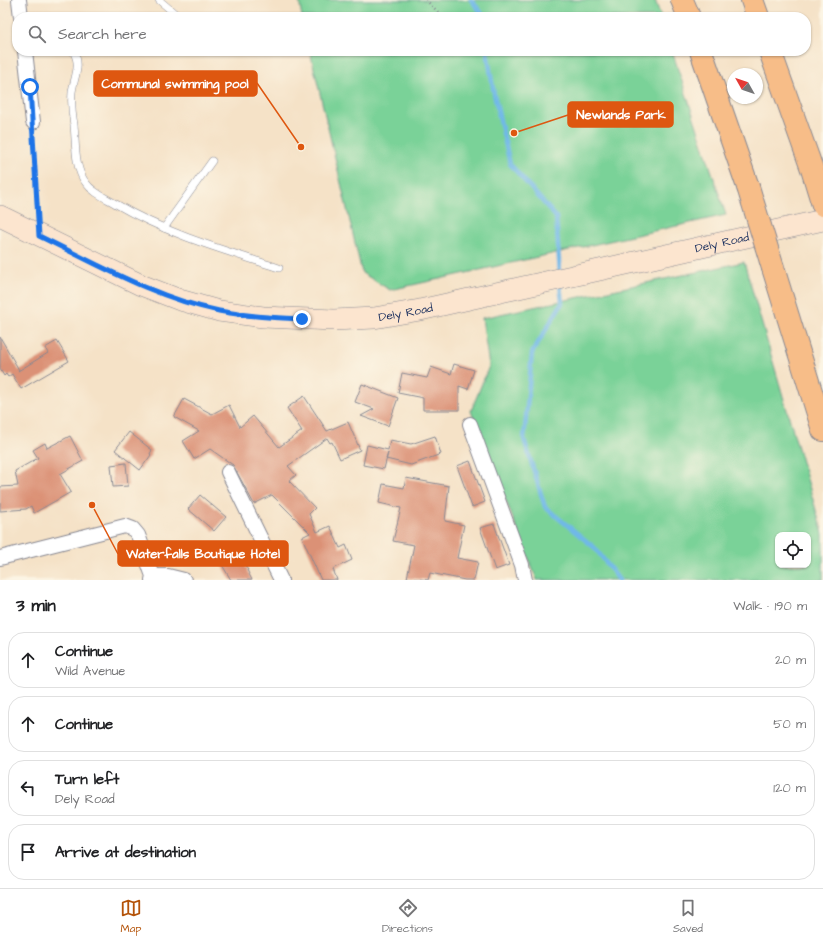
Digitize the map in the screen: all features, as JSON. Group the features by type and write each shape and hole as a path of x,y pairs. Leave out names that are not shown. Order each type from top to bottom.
{"highway":[{"path":"682,0 687,12"},
{"path":"752,0 756,12"},
{"path":"703,56 748,187 823,430"},
{"path":"772,56 812,169 823,205"}],"street":[{"path":"19,0 20,12"},
{"path":"26,56 33,122"},
{"name":"Dely Road","path":"0,216 140,286 180,300 219,311 263,317 334,320 374,318 420,310 823,220"},
{"path":"470,424 522,564 525,580"},
{"path":"228,472 281,580"},
{"path":"0,558 122,526 132,529 138,535 153,578 168,576 184,580"}],"lane":[{"path":"159,0 173,12"},
{"path":"75,56 78,63 77,74 72,90 72,110 81,174 87,184 98,193 140,218 198,243 279,268"},
{"path":"164,228 212,161"}],"path":[{"path":"426,0 438,12"},
{"path":"33,122 39,236"}],"green space":[{"path":"299,0 655,0 659,12 301,12"},
{"path":"311,56 674,56 726,215 390,290 362,273"},
{"path":"744,262 823,534 823,580 537,580 471,411 489,366 482,318"}],"building":[{"path":"0,337 19,370 18,371 48,353 45,348 57,341 69,361 21,389 12,374 8,377 6,374 4,376 0,369"},
{"path":"454,364 474,370 468,389 459,386 459,410 423,410 423,398 398,393 402,373 427,378 431,367 451,374"},
{"path":"362,384 398,398 388,426 361,416 374,409 355,402"},
{"path":"304,396 327,431 348,422 360,450 340,459 332,442 330,443 327,438 288,466 296,475 289,481 315,508 309,514 317,532 330,526 340,548 346,545 352,560 333,569 337,580 321,580 302,537 310,533 272,495 254,504 233,465 210,449 194,459 183,441 199,431 174,417 184,399 212,414 229,405 240,427 253,416 279,447 302,431 287,408"},
{"path":"129,432 152,450 151,455 140,470 115,450"},
{"path":"70,436 83,461 60,474 71,492 34,513 31,506 26,509 0,511 0,487 18,486 15,471 38,458 33,450 45,443 47,448"},
{"path":"435,436 441,454 411,465 386,459 384,469 363,465 367,445 388,450 390,440 411,444"},
{"path":"470,461 485,502 472,507 457,466"},
{"path":"126,463 128,486 113,487 111,465"},
{"path":"406,478 449,486 445,521 464,525 457,558 478,562 474,580 465,580 430,573 428,580 407,578 414,545 393,541 401,508 379,503 383,484 404,488"},
{"path":"200,495 226,517 214,531 188,509"},
{"path":"494,524 509,565 495,570 480,528"},
{"path":"234,549 248,570 252,580 231,580 218,558"}],"waterway":[{"path":"471,0 481,12"},
{"path":"488,56 494,94 510,164 556,217 560,274"},
{"path":"560,284 562,303 532,353 524,439 545,507 595,548 619,580"}],"place":[{"name":"Newlands Park","path":"514,133"},
{"name":"Communal swimming pool","path":"301,147"},
{"name":"Waterfalls Boutique Hotel","path":"92,505"}],"route":[{"path":"30,87 39,236 140,286 180,300 219,311 263,317 302,319"}]}
